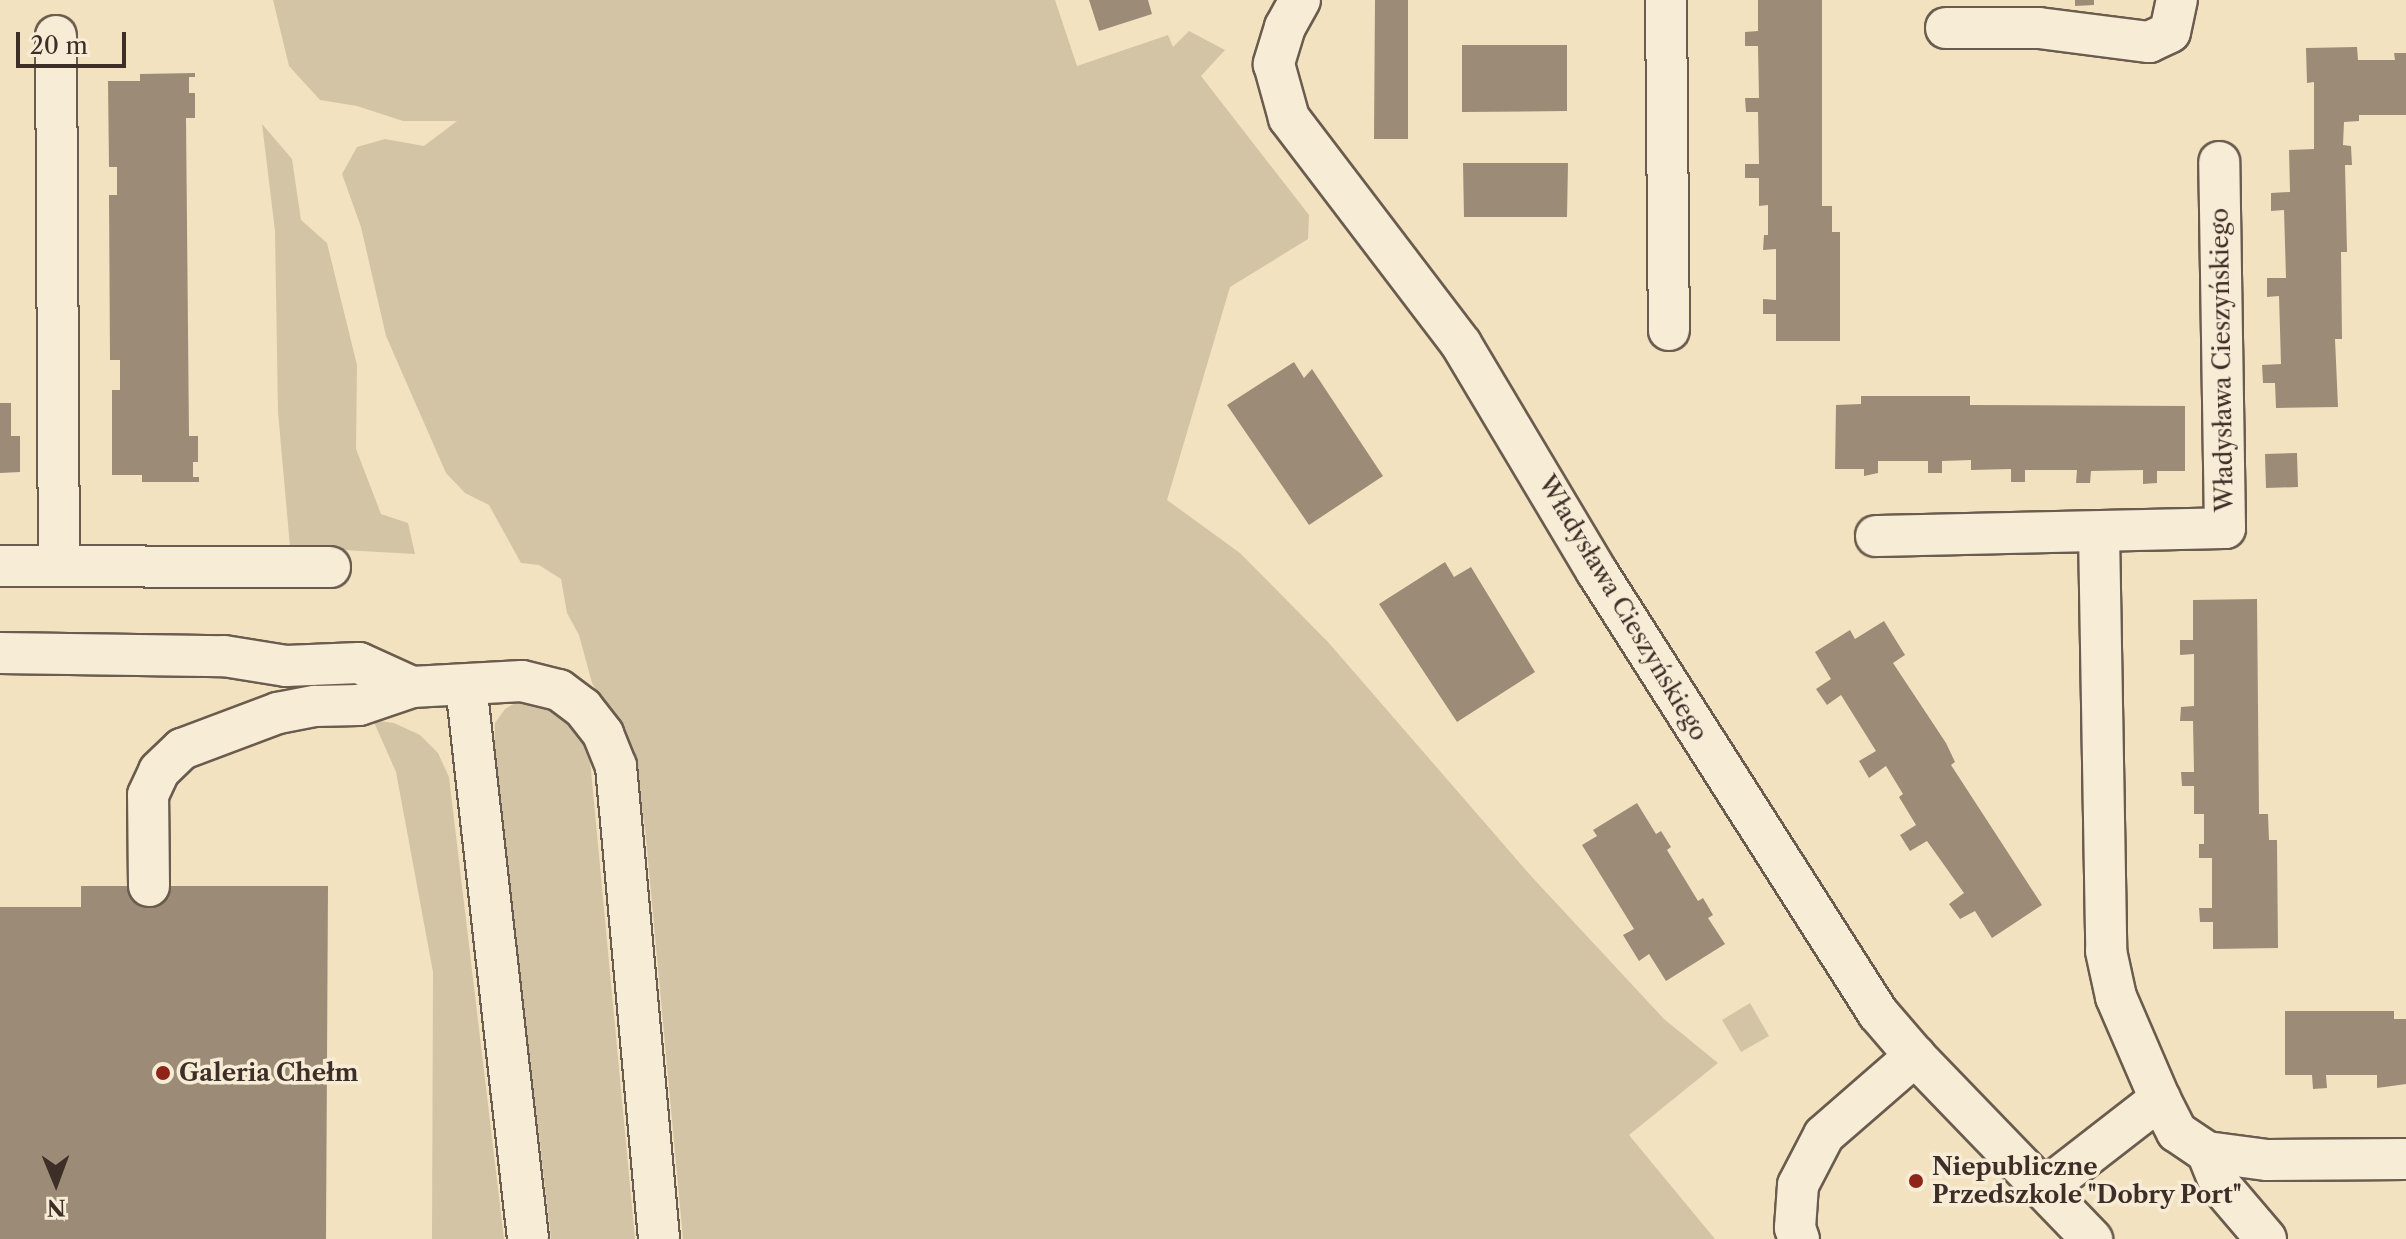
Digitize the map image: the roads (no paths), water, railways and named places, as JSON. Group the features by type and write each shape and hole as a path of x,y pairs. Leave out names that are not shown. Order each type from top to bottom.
{"street":[{"name":"Władysława Cieszyńskiego","path":"1300,0 1285,27 1274,64 1289,118 1461,344 1597,572 1878,1013 1915,1056 2092,1239"},
{"path":"1666,0 1669,330"},
{"path":"1946,28 2039,28 2149,42 2170,32 2177,0"},
{"path":"56,36 59,565"},
{"name":"Władysława Cieszyńskiego","path":"2099,532 2225,528 2219,162"},
{"path":"1876,536 2099,532 2106,951 2116,997 2160,1099 2177,1132 2207,1152 2267,1160 2406,1159"},
{"path":"0,566 160,564 330,567"},
{"path":"0,653 224,656 286,666 359,663 412,687"},
{"path":"149,886 148,795 159,771 182,749 278,713 315,706 359,705 412,687 522,681 559,690 583,708 603,734 616,766 659,1239"},
{"path":"466,685 528,1239"},
{"path":"1799,1239 1795,1228 1798,1185 1824,1135 1915,1056"},
{"path":"2044,1189 2160,1099"},
{"path":"2207,1152 2220,1185 2266,1239"}],"place":[{"name":"Galeria Chełm","path":"163,1073"},
{"name":"Niepubliczne Przedszkole \"Dobry Port\"","path":"1916,1181"}]}
